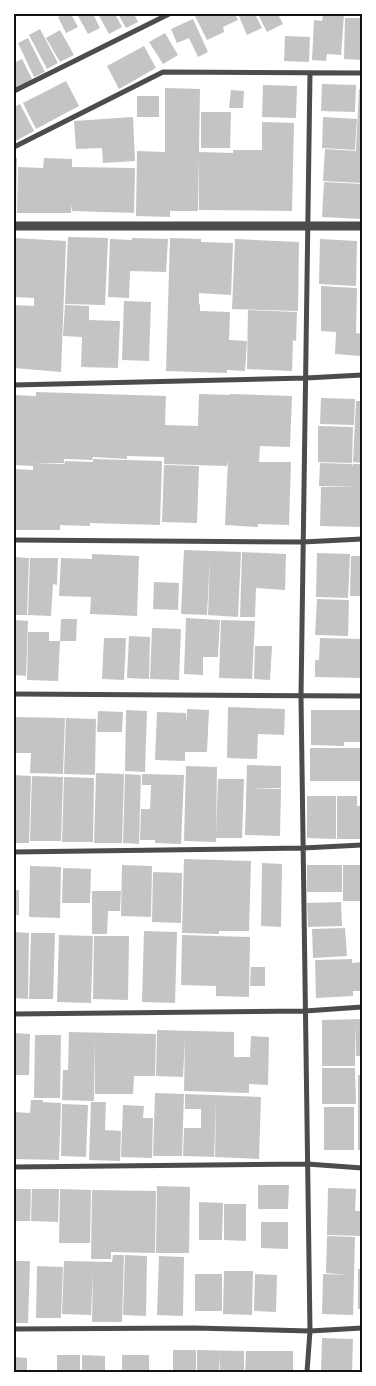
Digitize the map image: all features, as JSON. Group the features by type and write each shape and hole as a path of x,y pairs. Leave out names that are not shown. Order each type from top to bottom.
{"street":[{"path":"14,91 168,14"},
{"path":"14,147 163,72 362,73"},
{"path":"307,1372 310,1331 301,697 310,73"},
{"path":"14,226 362,226"},
{"path":"14,385 362,375"},
{"path":"14,540 303,542 362,539"},
{"path":"14,694 362,696"},
{"path":"14,852 303,848 362,845"},
{"path":"14,1014 305,1012 362,1007"},
{"path":"14,1167 307,1164 362,1168"},
{"path":"14,1329 194,1328 310,1331 362,1328"}],"building":[{"path":"64,14 71,14 78,27 66,33 58,17"},
{"path":"77,14 93,14 100,28 88,34"},
{"path":"98,14 115,14 122,27 109,34"},
{"path":"118,14 134,14 138,22 126,28"},
{"path":"200,14 235,14 238,20 223,27 224,32 207,40 195,16"},
{"path":"238,14 255,14 262,28 247,35"},
{"path":"258,14 278,14 283,24 267,32"},
{"path":"323,14 350,14 350,16 344,15 341,55 327,54 326,61 312,60 314,20 322,21"},
{"path":"345,18 362,18 362,60 344,59"},
{"path":"193,19 208,52 198,57 189,38 177,43 171,29"},
{"path":"40,29 58,63 47,69 29,35"},
{"path":"60,30 74,55 60,62 46,38"},
{"path":"165,33 178,55 163,64 149,42"},
{"path":"285,36 310,37 309,62 284,61"},
{"path":"28,38 45,72 34,77 18,43"},
{"path":"144,46 156,68 119,89 107,66"},
{"path":"22,59 32,79 14,89 14,63"},
{"path":"66,81 79,106 36,129 23,103"},
{"path":"322,84 356,85 355,112 321,111"},
{"path":"263,85 297,86 296,118 262,117"},
{"path":"165,88 200,89 199,152 233,153 233,150 262,150 262,122 294,123 292,211 199,210 199,156 198,211 170,211 170,217 136,216 137,151 165,152"},
{"path":"359,89 362,89 362,183 323,181 325,149 356,151"},
{"path":"231,90 244,91 243,108 229,108"},
{"path":"137,96 159,96 159,117 137,117"},
{"path":"20,104 34,131 14,142 14,107"},
{"path":"201,112 231,112 230,148 201,148"},
{"path":"133,117 135,161 103,163 102,148 76,149 74,121"},
{"path":"323,117 357,119 355,150 322,148"},
{"path":"14,158 17,158 16,218 14,217"},
{"path":"44,158 72,159 72,167 135,168 134,213 72,211 71,205 71,213 17,213 18,167 43,168"},
{"path":"324,182 362,184 362,219 322,217"},
{"path":"68,237 108,238 105,305 65,304"},
{"path":"14,238 66,241 61,372 14,368 14,305 34,306 34,298 14,297"},
{"path":"132,238 168,239 166,272 130,271 129,298 108,297 110,239 132,240"},
{"path":"170,238 201,239 201,242 233,243 231,295 199,293 199,304 200,311 230,312 229,340 247,341 245,371 227,370 227,373 166,371"},
{"path":"235,239 299,242 298,311 232,309"},
{"path":"320,239 357,241 356,286 319,284"},
{"path":"321,286 357,288 356,333 362,334 362,356 335,354 336,332 321,331"},
{"path":"124,301 151,302 149,361 122,360"},
{"path":"65,305 89,306 89,320 120,321 118,368 81,367 82,337 63,336"},
{"path":"248,310 297,312 296,341 293,340 292,371 247,369"},
{"path":"36,392 166,396 165,425 198,426 199,394 292,396 290,447 260,446 259,462 291,462 289,525 258,524 258,527 225,525 228,460 227,466 164,464 164,457 127,456 127,459 93,457 92,460 64,459 64,463 33,463 63,464 65,463 65,461 93,462 93,459 162,461 160,525 90,523 90,526 60,525 60,530 14,530 14,469 33,470 33,466 14,465 14,395 36,396"},
{"path":"321,398 355,399 354,425 320,424"},
{"path":"356,401 362,401 362,463 353,462"},
{"path":"318,426 353,427 352,463 318,462"},
{"path":"320,463 352,464 353,466 353,464 362,464 362,527 320,526 321,487 358,487 319,486"},
{"path":"164,465 199,466 197,523 162,522"},
{"path":"184,550 241,552 238,617 208,615 210,556 207,615 181,614"},
{"path":"242,552 286,554 285,590 256,588 255,617 240,617"},
{"path":"317,553 350,554 348,598 316,597"},
{"path":"92,554 139,556 137,616 90,614 91,597 59,596 61,558 92,559"},
{"path":"351,556 362,556 362,596 350,596"},
{"path":"14,557 29,558 27,615 14,615"},
{"path":"30,558 58,558 57,585 53,584 51,616 28,615"},
{"path":"154,582 179,583 178,610 153,609"},
{"path":"317,599 349,600 348,636 315,635"},
{"path":"186,618 220,620 218,657 203,657 203,675 184,674"},
{"path":"61,619 77,619 76,641 60,641"},
{"path":"14,620 28,621 26,676 14,675"},
{"path":"221,620 255,621 252,679 219,678"},
{"path":"152,628 181,629 179,680 150,679"},
{"path":"28,632 49,632 49,641 60,641 58,681 27,680"},
{"path":"129,636 150,637 149,679 127,678"},
{"path":"104,638 126,638 124,680 102,679"},
{"path":"320,638 362,639 362,678 315,677 315,660 319,660"},
{"path":"255,646 272,646 270,680 254,679"},
{"path":"228,707 285,709 284,735 258,734 257,759 227,758"},
{"path":"187,709 209,710 207,752 185,752 185,761 155,760 157,712 186,713 187,723"},
{"path":"126,710 147,711 145,772 125,771"},
{"path":"311,710 362,710 362,742 344,742 344,746 311,745"},
{"path":"98,711 123,712 122,732 97,732"},
{"path":"14,717 65,718 63,774 30,773 31,753 14,753"},
{"path":"66,718 96,719 95,775 64,774"},
{"path":"310,748 362,748 362,781 310,781"},
{"path":"247,765 281,766 281,788 250,788 281,789 280,836 245,835"},
{"path":"186,766 217,767 216,842 184,841"},
{"path":"96,773 124,774 122,843 94,843"},
{"path":"125,774 141,775 139,844 123,843"},
{"path":"142,774 184,775 181,844 155,843 155,840 140,840 141,809 150,809 151,785 142,785"},
{"path":"14,775 31,776 29,843 14,843"},
{"path":"32,776 63,777 61,841 30,841"},
{"path":"64,777 94,778 93,842 62,842"},
{"path":"218,779 244,779 242,838 216,838"},
{"path":"307,796 336,796 336,839 307,838"},
{"path":"337,796 357,796 357,806 362,806 362,839 337,839"},
{"path":"184,859 251,861 249,931 219,931 219,934 182,933"},
{"path":"262,863 282,864 281,927 261,926"},
{"path":"122,865 152,866 151,917 121,916"},
{"path":"307,865 342,865 342,892 307,892"},
{"path":"343,865 362,865 362,901 343,901"},
{"path":"30,866 61,867 60,918 29,917"},
{"path":"63,868 91,869 90,903 62,903"},
{"path":"153,872 182,873 181,923 152,922"},
{"path":"14,890 19,890 19,915 14,915"},
{"path":"92,891 121,891 120,911 108,911 107,934 92,934"},
{"path":"341,902 342,926 308,927 307,903"},
{"path":"345,928 347,956 313,958 312,929"},
{"path":"144,931 177,932 175,1003 142,1002"},
{"path":"14,932 29,933 28,999 14,998"},
{"path":"31,933 55,933 53,999 29,999"},
{"path":"59,935 93,936 91,1003 57,1002"},
{"path":"182,935 250,937 249,997 216,996 216,986 181,985"},
{"path":"94,936 129,936 128,1000 93,999"},
{"path":"352,959 352,963 362,962 362,991 353,991 353,996 316,998 315,960"},
{"path":"251,967 265,967 265,986 250,986"},
{"path":"362,1019 362,1056 356,1056 355,1022 355,1066 322,1066 322,1020"},
{"path":"157,1030 234,1032 234,1057 250,1057 251,1036 269,1037 268,1085 249,1084 249,1093 184,1091 185,1038 183,1077 156,1076"},
{"path":"69,1032 156,1034 155,1076 134,1076 133,1094 95,1094 95,1037 94,1101 62,1100 63,1070 68,1070"},
{"path":"14,1033 30,1034 29,1075 14,1075"},
{"path":"35,1035 61,1035 60,1098 34,1098"},
{"path":"322,1068 355,1068 356,1104 322,1104"},
{"path":"358,1075 362,1075 362,1150 358,1150"},
{"path":"155,1093 184,1094 182,1156 153,1156"},
{"path":"185,1094 261,1097 259,1159 215,1157 216,1100 214,1157 183,1156 184,1128 201,1128 201,1109 185,1109"},
{"path":"31,1100 61,1103 59,1160 14,1159 14,1112 30,1113"},
{"path":"91,1102 106,1102 105,1130 121,1131 120,1161 89,1160"},
{"path":"62,1104 88,1105 86,1157 61,1156"},
{"path":"123,1105 144,1106 143,1118 153,1118 152,1158 121,1157"},
{"path":"324,1107 354,1107 354,1150 324,1150"},
{"path":"258,1185 289,1185 288,1209 258,1209"},
{"path":"157,1186 190,1187 189,1253 156,1253"},
{"path":"328,1188 356,1189 355,1211 362,1211 362,1236 327,1235"},
{"path":"14,1189 31,1189 30,1221 14,1221"},
{"path":"32,1189 59,1189 58,1222 31,1221"},
{"path":"60,1189 91,1190 90,1243 59,1243"},
{"path":"92,1190 156,1191 155,1253 111,1252 111,1259 91,1259"},
{"path":"199,1202 223,1203 222,1240 199,1240"},
{"path":"224,1204 246,1204 246,1241 224,1240"},
{"path":"261,1222 288,1222 288,1249 261,1248"},
{"path":"327,1236 355,1237 353,1315 322,1314 323,1274 349,1275 326,1273"},
{"path":"113,1255 124,1255 122,1322 92,1322 93,1273 91,1315 62,1314 64,1261 112,1262"},
{"path":"125,1255 147,1256 146,1316 123,1315"},
{"path":"159,1256 184,1257 183,1316 157,1315"},
{"path":"14,1261 30,1261 28,1323 14,1323"},
{"path":"37,1266 63,1267 61,1318 36,1318"},
{"path":"358,1269 362,1269 362,1309 358,1309"},
{"path":"224,1271 253,1271 252,1315 223,1314"},
{"path":"195,1274 222,1274 222,1311 195,1311"},
{"path":"255,1274 277,1275 276,1312 254,1311"},
{"path":"322,1338 353,1339 352,1372 321,1372"},
{"path":"173,1350 196,1350 196,1372 173,1372"},
{"path":"197,1350 244,1351 244,1372 220,1372 220,1355 219,1372 197,1372"},
{"path":"246,1351 293,1351 293,1372 245,1372"},
{"path":"57,1355 80,1355 80,1372 57,1372"},
{"path":"82,1355 105,1356 105,1372 82,1372"},
{"path":"122,1355 149,1355 149,1372 122,1372"},
{"path":"14,1357 27,1358 27,1372 14,1372"}]}
